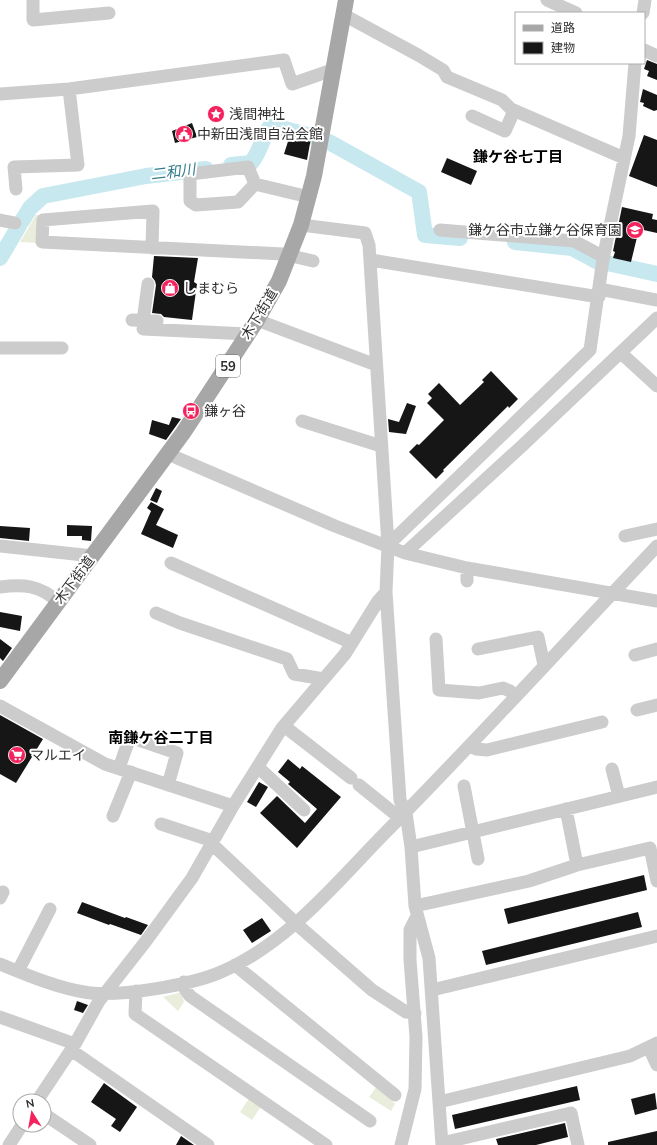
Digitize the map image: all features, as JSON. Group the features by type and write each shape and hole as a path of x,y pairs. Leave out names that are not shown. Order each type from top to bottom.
{"main road":[{"name":"木下街道","path":"0,681 168,454 208,397 257,320 279,281 301,225 309,197 335,69 345,8"}],"street":[{"path":"33,0 33,20 109,13"},
{"path":"547,0 574,12"},
{"path":"643,12 645,0"},
{"path":"345,8 443,70 447,77 502,100 514,110 624,158"},
{"path":"645,50 657,56"},
{"path":"0,94 69,89 284,60 292,84 335,69"},
{"path":"388,545 590,350 603,260 629,136 635,64"},
{"path":"16,189 14,167 78,165 69,89"},
{"path":"472,116 505,131 514,110"},
{"path":"248,167 255,184 238,202 196,205 190,201 190,174 248,167"},
{"path":"255,184 309,197"},
{"path":"152,248 153,211 44,220 42,242 152,248 290,255 313,261"},
{"path":"0,220 15,223"},
{"path":"301,225 365,233 369,245 388,545 386,592 400,800 411,847 416,911 429,958 442,1144 571,1113 578,1145"},
{"path":"440,230 495,229 574,241 603,260"},
{"path":"371,260 657,300"},
{"path":"148,284 139,323 173,322 191,331 248,334"},
{"path":"405,553 657,318"},
{"path":"257,320 376,365"},
{"path":"0,348 62,348"},
{"path":"621,353 657,386"},
{"path":"302,421 381,446"},
{"path":"168,454 335,526 388,545 405,553 467,568 657,601"},
{"path":"625,536 657,529"},
{"path":"0,546 93,556"},
{"path":"0,964 65,988 86,993 136,991 184,982 218,973 235,965 266,946 296,924 403,815 657,546"},
{"path":"171,563 352,643"},
{"path":"467,568 467,581"},
{"path":"0,587 19,585 34,586 58,602"},
{"path":"42,1093 73,1047 99,1001 192,878 233,806 284,726 345,654 378,601 386,592"},
{"path":"156,613 180,623 287,659 294,674 324,679"},
{"path":"478,649 538,637 544,665"},
{"path":"436,639 439,690 479,693 503,688 510,691 515,696"},
{"path":"635,654 657,649"},
{"path":"637,710 657,705"},
{"path":"0,706 105,764 233,806"},
{"path":"472,742 476,749 487,750 602,722"},
{"path":"284,726 355,781 403,815"},
{"path":"113,816 125,770 130,738 177,753 168,785"},
{"path":"258,767 304,810"},
{"path":"612,769 619,796"},
{"path":"464,786 478,858"},
{"path":"411,847 657,787"},
{"path":"566,809 577,865"},
{"path":"161,824 212,842 296,924 372,990 406,1012 415,1013"},
{"path":"416,911 529,881 577,865 650,848 657,881"},
{"path":"18,971 50,909"},
{"path":"401,1145 415,1089 415,1013 410,960 410,930 416,911"},
{"path":"432,990 657,936"},
{"path":"235,965 395,1095"},
{"path":"184,982 184,989 190,996 370,1121"},
{"path":"136,991 135,1014 326,1145"},
{"path":"0,1017 73,1047 208,1145"},
{"path":"439,1102 630,1056 653,1045 657,1065"},
{"path":"52,1119 90,1145"},
{"path":"9,1145 17,1133"}],"green space":[{"path":"36,215 41,215 37,243 20,242"},
{"path":"182,992 184,1002 178,1011 163,997"},
{"path":"377,1086 395,1104 391,1111 369,1097"},
{"path":"250,1097 262,1105 252,1120 240,1112"}],"building":[{"path":"647,60 657,64 657,80 647,76 649,71 644,69"},
{"path":"643,89 657,95 657,110 654,111 643,106 644,103 640,102"},
{"path":"192,123 197,137 175,143 172,131"},
{"path":"291,132 311,138 307,160 284,154"},
{"path":"644,135 657,140 657,187 629,176"},
{"path":"447,158 477,171 471,185 441,172"},
{"path":"622,207 653,214 652,219 657,220 657,233 639,229 631,262 613,258 615,252 613,251"},
{"path":"154,256 198,258 194,282 197,284 192,320 164,317 161,314 152,313 156,285 152,277"},
{"path":"491,371 518,399 509,408 508,406 443,470 444,471 436,479 409,452 417,444 419,445 444,420 427,403 432,398 428,394 439,383 460,405 484,382 482,380"},
{"path":"407,403 416,406 406,434 389,432 388,419 399,422"},
{"path":"172,417 181,419 166,440 149,434 152,420 169,425"},
{"path":"156,488 162,491 157,503 150,500"},
{"path":"151,502 164,509 156,525 178,535 173,548 141,534 151,511 147,508"},
{"path":"67,525 92,526 91,541 82,540 82,536 67,536"},
{"path":"0,526 30,528 29,541 0,538"},
{"path":"0,612 22,616 20,631 0,627"},
{"path":"0,639 12,648 3,661 0,658"},
{"name":"マルエイ","path":"0,715 43,739 16,783 0,774"},
{"path":"288,759 300,769 302,766 341,797 297,848 260,813 277,796 305,823 317,809 288,784 290,782 278,772"},
{"path":"259,782 268,787 256,807 247,802"},
{"path":"644,875 647,890 508,924 504,909"},
{"path":"82,902 148,925 141,935 110,924 109,925 77,913"},
{"path":"638,912 642,927 486,965 482,951"},
{"path":"262,918 271,931 252,943 243,930"},
{"path":"77,1001 88,1005 83,1013 74,1010"},
{"path":"104,1083 137,1107 120,1132 111,1126 116,1119 91,1102"},
{"path":"577,1086 580,1100 455,1129 452,1115"},
{"path":"655,1093 657,1109 635,1115 631,1099"},
{"path":"565,1123 568,1137 536,1145 498,1145 496,1139"},
{"path":"657,1131 657,1145 608,1145 608,1142"},
{"path":"181,1136 194,1145 176,1145"}],"waterway":[{"name":"二和川","path":"231,165 251,163 257,154 269,128 274,126 314,137"},
{"name":"二和川","path":"329,142 419,192 425,235 460,238"},
{"name":"二和川","path":"22,221 30,208 43,196 146,176 206,169"},
{"name":"二和川","path":"0,258 19,226"},
{"name":"二和川","path":"515,242 572,248 598,262"},
{"name":"二和川","path":"607,263 657,274"}],"place":[{"name":"浅間神社","path":"216,114"},
{"name":"中新田浅間自治会館","path":"184,134"},
{"name":"鎌ケ谷市立鎌ケ谷保育園","path":"635,230"},
{"name":"しまむら","path":"170,288"},
{"name":"鎌ヶ谷","path":"191,411"},
{"name":"マルエイ","path":"17,755"}],"district":[{"name":"鎌ケ谷七丁目","path":"518,157"},
{"name":"南鎌ケ谷二丁目","path":"161,738"}]}
